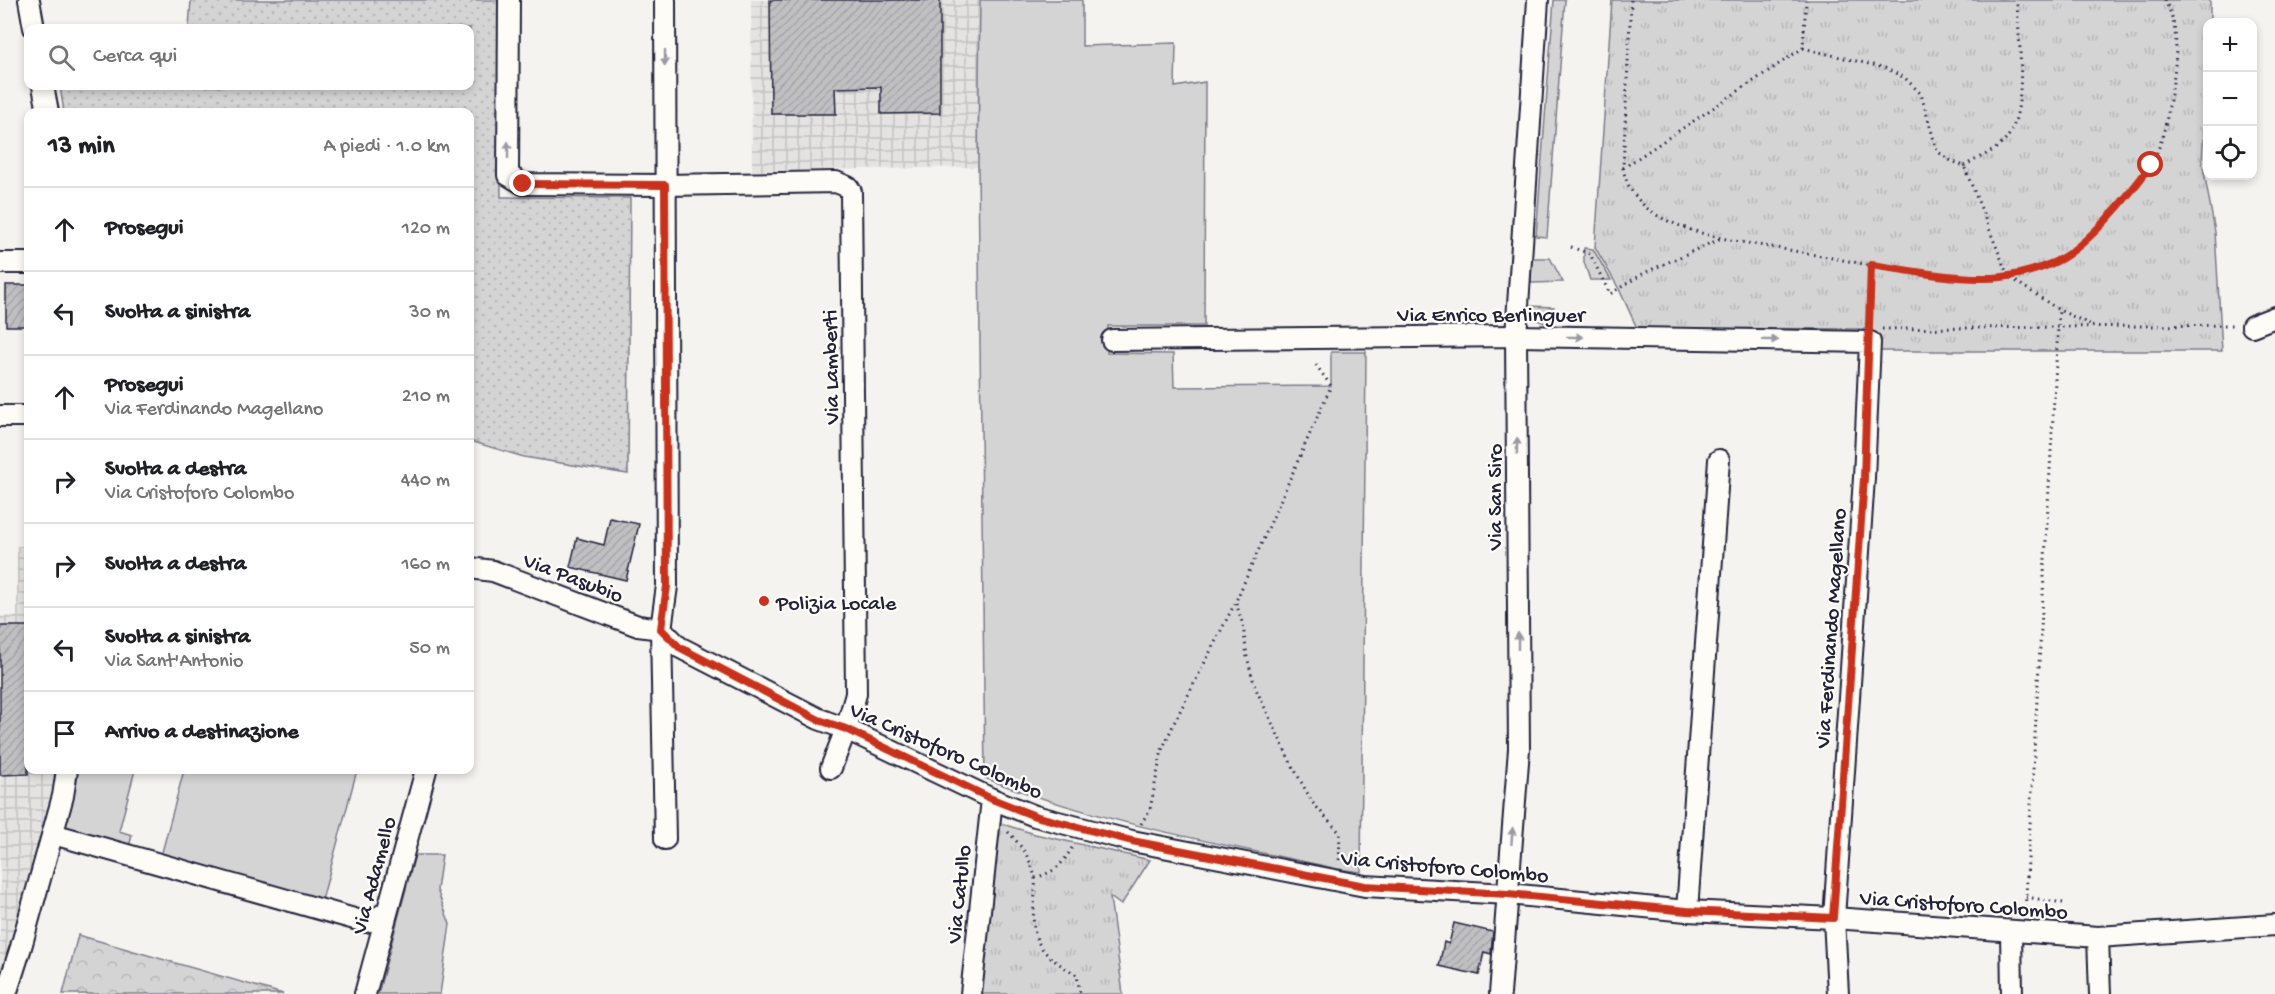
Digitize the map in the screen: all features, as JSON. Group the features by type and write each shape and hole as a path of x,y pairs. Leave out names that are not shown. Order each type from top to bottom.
{"street":[{"path":"29,0 33,24"},
{"path":"509,0 508,176 523,184 665,185"},
{"path":"665,0 667,586 661,629 665,839"},
{"name":"Via San Siro","path":"1500,994 1519,748 1516,336 1538,0"},
{"path":"44,90 47,108"},
{"name":"Via Lamberti","path":"665,185 836,182 848,187 851,192 855,694 846,729"},
{"path":"0,263 24,263"},
{"path":"2252,326 2275,317"},
{"name":"Via Enrico Berlinguer","path":"1112,340 1869,335"},
{"name":"Via Ferdinando Magellano","path":"1838,994 1833,918 1864,478 1869,335"},
{"path":"0,416 24,416"},
{"path":"1687,911 1719,460"},
{"name":"Via Pasubio","path":"474,572 493,571 638,626 661,629"},
{"name":"Via Cristoforo Colombo","path":"661,629 679,647 819,720 846,729 991,807 1132,841 1365,886 1508,894 1687,911 1833,918 2098,937 2275,925"},
{"path":"831,768 846,729"},
{"path":"6,994 53,834 66,774"},
{"name":"Via Adamello","path":"365,994 425,774"},
{"name":"Via Catullo","path":"971,994 991,807"},
{"path":"53,834 365,922 375,920 387,911"},
{"path":"2012,994 2017,932"},
{"path":"2098,937 2100,994"}],"path":[{"path":"1631,0 1623,168 1626,184 1639,201 1662,218 1723,238 1871,265 1982,278 2008,276 2057,261 2079,246 2130,194 2151,165 2164,134 2172,91 2175,45 2173,20 2164,0"},
{"path":"1803,48 1806,0"},
{"path":"1964,166 1994,149 2007,138 2015,119 2020,95 2017,0"},
{"path":"1623,168 1803,48 1885,68 1905,78 1921,94 1937,150 1948,160 1964,166 2008,276 2058,310 2094,326"},
{"path":"1571,247 1590,254 1610,294 1644,273 1723,238"},
{"path":"1871,265 1869,335 2058,326 2252,326"},
{"path":"2017,932 2026,897 2058,310"},
{"path":"1132,841 1150,809 1162,750 1236,601 1331,386 1316,365"},
{"path":"1236,601 1255,687 1312,802 1340,833 1337,880"},
{"path":"991,807 1028,856 1035,878 1033,930 1041,947 1054,960 1077,975 1080,994"},
{"path":"1035,878 1052,872 1065,860 1081,828"},
{"path":"2026,897 2063,903"}],"shaded area":[{"path":"751,0 980,0 978,167 752,171"},
{"path":"17,546 24,546 24,774 73,774 20,994 0,994 0,616 17,616"}],"green space":[{"path":"191,0 499,0 501,197 630,198 628,474 524,457 474,442 474,108 63,108 61,90 474,90 474,24 189,24"},
{"path":"980,0 1082,0 1082,46 1176,43 1175,87 1205,82 1204,326 1108,326 1107,353 1173,354 1174,387 1331,386 1331,352 1366,352 1361,872 1204,841 1115,820 1028,794 985,778 978,167"},
{"path":"1554,0 1565,0 1547,237 1536,236"},
{"path":"1612,0 2210,0 2210,18 2203,18 2202,161 2203,180 2205,180 2215,232 2222,351 1881,351 1868,329 1637,328 1619,289 1595,247"},
{"path":"1584,248 1593,249 1611,280 1590,280 1584,262"},
{"path":"1531,258 1550,258 1563,282 1531,283"},
{"path":"1528,306 1554,307 1545,323 1532,318"},
{"path":"73,774 134,774 119,831 132,835 129,847 67,830 62,825"},
{"path":"183,774 356,774 322,900 161,856"},
{"path":"999,823 1035,834 1150,860 1121,905 1110,897 1123,994 982,994"},
{"path":"415,855 442,855 437,890 450,924 440,994 378,994"},
{"path":"78,935 283,994 63,994"}],"building":[{"path":"770,0 940,0 940,113 881,114 881,87 835,88 836,114 771,114"},
{"path":"6,285 24,285 24,326 6,326"},
{"path":"610,518 639,524 626,580 570,567 577,538 604,545"},
{"path":"0,626 24,626 24,774 28,774 0,775"},
{"path":"1454,923 1493,932 1491,954 1484,952 1479,975 1439,966 1444,942 1449,944"}],"place":[{"name":"Polizia Locale","path":"764,601"}],"route":[{"path":"523,184 665,185 667,586 661,629 679,647 819,720 846,729 992,799 1035,816 1132,841 1365,886 1508,894 1687,911 1833,918 1864,478 1871,265 1982,278 2008,276 2040,268 2057,261 2079,246 2130,194 2151,165"}]}
